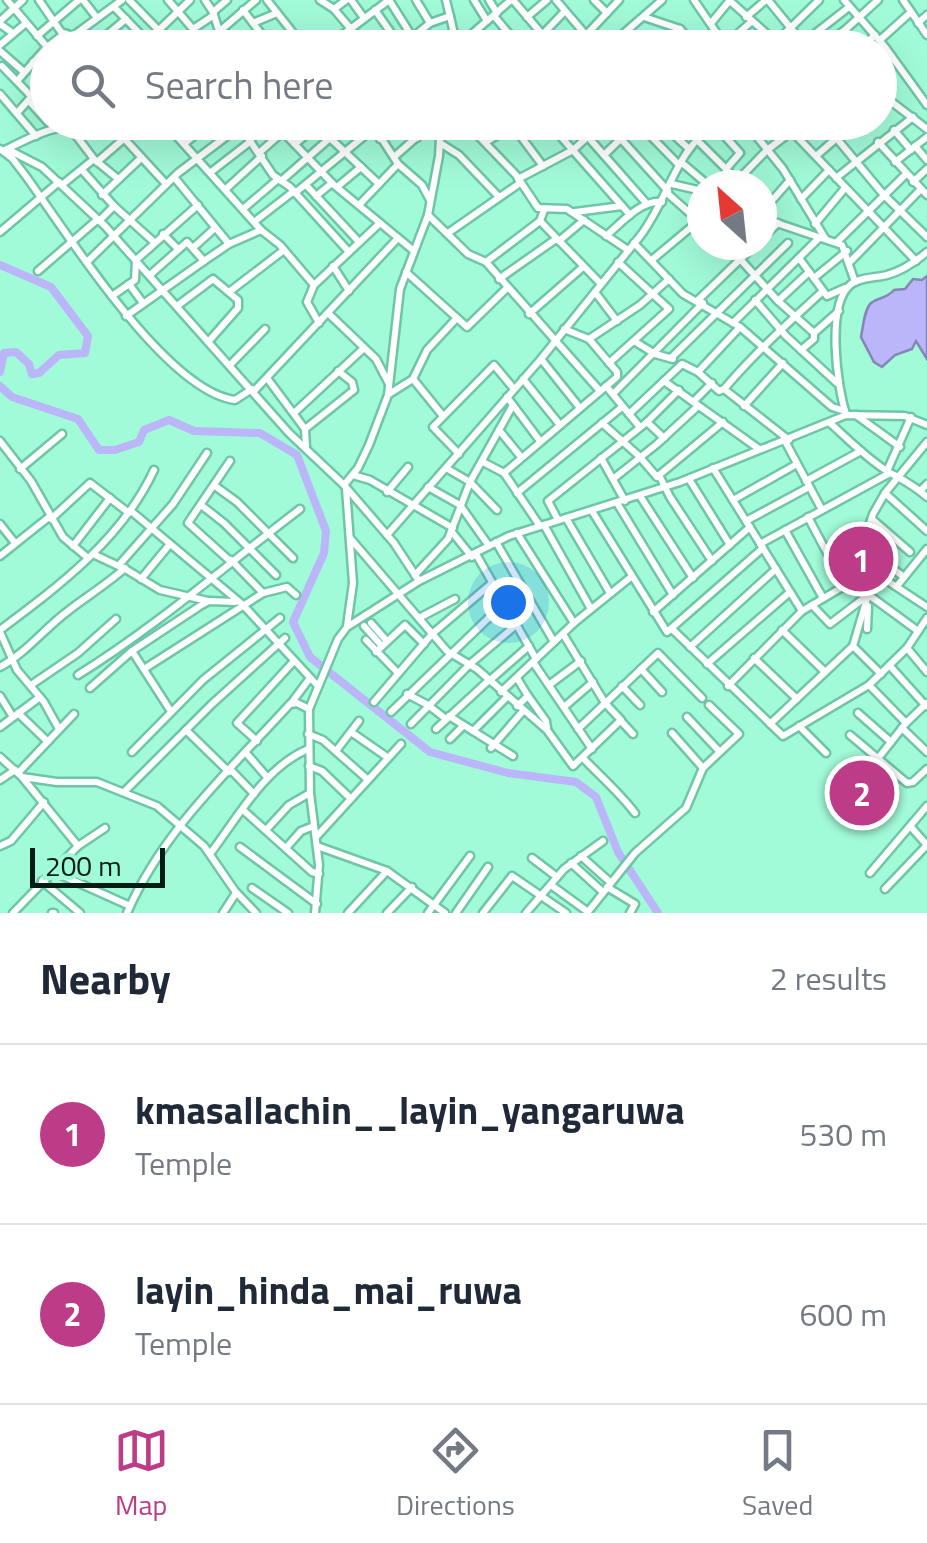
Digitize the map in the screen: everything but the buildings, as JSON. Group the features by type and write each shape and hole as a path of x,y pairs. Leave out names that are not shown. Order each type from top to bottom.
{"street":[{"path":"0,6 7,0 32,30"},
{"path":"10,31 0,23 23,0"},
{"path":"50,0 41,3 60,30"},
{"path":"103,0 135,30"},
{"path":"168,0 193,28 227,0"},
{"path":"82,30 112,8 131,1 160,29 190,0"},
{"path":"204,0 214,14 218,30"},
{"path":"220,30 256,0"},
{"path":"267,0 291,30"},
{"path":"320,0 334,8 349,29 389,0 408,30"},
{"path":"334,8 348,0 364,18"},
{"path":"416,0 430,23"},
{"path":"474,0 505,30"},
{"path":"489,0 493,17"},
{"path":"477,30 512,0 538,30"},
{"path":"527,17 547,0"},
{"path":"556,0 581,30"},
{"path":"594,0 607,13"},
{"path":"591,30 619,0"},
{"path":"684,0 700,8"},
{"path":"694,0 717,30"},
{"path":"712,22 730,0 758,30"},
{"path":"740,30 767,0 791,28 819,0"},
{"path":"802,0 809,9"},
{"path":"844,30 878,0"},
{"path":"903,0 927,36"},
{"path":"44,30 84,1 97,18"},
{"path":"448,1 453,30"},
{"path":"627,30 656,2"},
{"path":"821,30 849,3 870,30"},
{"path":"243,10 258,30"},
{"path":"375,10 389,30"},
{"path":"547,30 565,11"},
{"path":"887,30 911,12"},
{"path":"253,24 277,13"},
{"path":"918,23 927,15"},
{"path":"422,30 450,16"},
{"path":"642,17 680,29"},
{"path":"112,30 126,20"},
{"path":"141,30 151,21"},
{"path":"24,72 0,48 26,23"},
{"path":"8,58 1,67 30,99 17,114"},
{"path":"897,64 927,105"},
{"path":"16,81 30,65"},
{"path":"0,94 30,129"},
{"path":"897,106 927,129"},
{"path":"897,128 913,117"},
{"path":"897,133 927,160"},
{"path":"896,162 927,137"},
{"path":"3,150 30,139"},
{"path":"80,140 118,178"},
{"path":"0,232 41,196 121,140"},
{"path":"125,140 166,184"},
{"path":"180,140 314,285"},
{"path":"184,144 189,140"},
{"path":"87,262 166,184 219,140"},
{"path":"211,172 251,140 279,181 349,252"},
{"path":"226,189 275,140"},
{"path":"291,140 335,185 414,251"},
{"path":"295,144 300,140"},
{"path":"243,208 325,140"},
{"path":"336,140 379,184"},
{"path":"254,222 297,195 358,140"},
{"path":"381,140 422,185 431,202"},
{"path":"359,205 415,140"},
{"path":"316,909 319,874 310,793 309,709 330,656 347,627 353,583 345,486 375,434 388,395 398,301 428,215 440,140"},
{"path":"490,140 486,142 538,208 561,207 574,212 628,250"},
{"path":"524,140 543,166"},
{"path":"564,140 630,215"},
{"path":"448,234 519,181 584,140"},
{"path":"595,140 647,204"},
{"path":"604,155 620,140"},
{"path":"622,140 687,207"},
{"path":"655,140 688,170"},
{"path":"679,140 688,148"},
{"path":"388,535 557,340 628,250 662,202 694,140"},
{"path":"698,140 726,169 741,154 730,140"},
{"path":"759,140 790,180 822,238"},
{"path":"748,170 780,140"},
{"path":"800,140 916,261"},
{"path":"816,156 835,140"},
{"path":"837,140 927,237"},
{"path":"836,178 881,140"},
{"path":"850,262 899,211 924,192 878,142"},
{"path":"440,143 453,150 499,197"},
{"path":"3,150 42,167 114,235 345,486 388,535 417,578"},
{"path":"3,150 41,196 126,316 188,374 222,397 235,400 267,378 398,238"},
{"path":"102,194 140,158"},
{"path":"297,195 314,194 335,185 361,167"},
{"path":"913,182 927,169"},
{"path":"82,170 154,242"},
{"path":"801,199 829,170"},
{"path":"837,242 906,174"},
{"path":"174,177 229,244"},
{"path":"777,196 790,180"},
{"path":"306,185 359,242"},
{"path":"815,224 846,188"},
{"path":"669,189 687,190"},
{"path":"606,236 647,204 662,202"},
{"path":"112,296 136,279 136,260 198,205"},
{"path":"38,270 114,206"},
{"path":"574,212 622,206"},
{"path":"316,216 326,207"},
{"path":"486,262 540,220 544,210"},
{"path":"428,215 468,254 486,262 529,314 629,414 664,438"},
{"path":"540,220 601,284"},
{"path":"499,279 584,220"},
{"path":"319,322 307,302 314,285 380,222"},
{"path":"778,222 837,242 847,251 853,283 840,310 836,338 838,384 849,413 900,446"},
{"path":"194,247 216,228"},
{"path":"126,316 229,244 261,230"},
{"path":"653,259 687,232"},
{"path":"163,234 178,249"},
{"path":"698,372 755,300 822,238"},
{"path":"150,275 187,242 204,261"},
{"path":"634,242 683,294 736,325 832,408 849,413 911,417 927,425"},
{"path":"671,358 788,243"},
{"path":"228,292 284,250"},
{"path":"778,301 847,251"},
{"path":"799,258 829,298 853,283 899,272 927,252"},
{"path":"613,394 740,260"},
{"path":"743,260 752,275 814,333"},
{"path":"609,363 669,309 618,262"},
{"path":"333,266 350,291"},
{"path":"529,314 583,267"},
{"path":"406,272 467,327 507,288"},
{"path":"177,306 212,279 240,303 208,340"},
{"path":"590,340 670,279"},
{"path":"129,284 144,304"},
{"path":"634,340 655,354 698,372 719,391 761,346 823,291"},
{"path":"595,292 617,321"},
{"path":"755,300 838,384"},
{"path":"802,350 814,339 814,333 840,310"},
{"path":"328,313 376,359 389,383"},
{"path":"388,395 413,379 426,350 456,320"},
{"path":"504,473 618,375 590,340 564,329"},
{"path":"230,364 265,330"},
{"path":"294,413 364,348"},
{"path":"541,359 580,408"},
{"path":"744,406 784,363"},
{"path":"629,414 682,364"},
{"path":"460,454 433,430 443,416 494,365 514,389"},
{"path":"306,429 354,390 352,382 338,372"},
{"path":"267,378 306,429 306,448"},
{"path":"413,379 443,416"},
{"path":"523,379 560,425"},
{"path":"664,381 760,449"},
{"path":"613,478 664,438 712,383"},
{"path":"724,389 787,441 822,510"},
{"path":"610,594 548,501 679,390"},
{"path":"507,397 540,442"},
{"path":"347,627 400,594 417,578 452,530 470,482 512,405"},
{"path":"517,493 622,407"},
{"path":"417,578 517,533 664,488 849,413"},
{"path":"592,510 666,632 761,546 889,472 911,417"},
{"path":"657,477 722,422"},
{"path":"602,423 659,475 712,561"},
{"path":"830,423 861,451 924,494 927,484"},
{"path":"499,430 522,457"},
{"path":"20,468 62,434"},
{"path":"0,441 73,546 122,567 160,590 188,598 240,603"},
{"path":"927,442 884,493 858,560 927,607"},
{"path":"653,612 730,545 748,524 861,451"},
{"path":"0,668 69,610 95,594 122,567 207,453"},
{"path":"601,458 673,594"},
{"path":"230,461 188,521 263,593"},
{"path":"483,461 504,473 542,526 591,609"},
{"path":"733,500 797,464"},
{"path":"387,492 408,467"},
{"path":"446,468 470,482 497,510"},
{"path":"714,468 802,611"},
{"path":"59,729 32,685 17,670 0,631 91,556 130,512 154,470"},
{"path":"352,475 364,477 452,530 474,555 549,685 592,749"},
{"path":"688,478 730,545"},
{"path":"0,556 90,483 152,528 240,603 282,640 294,661 319,682"},
{"path":"215,486 238,502 293,558"},
{"path":"428,486 460,505 493,544 554,642"},
{"path":"884,493 927,531"},
{"path":"640,496 693,578"},
{"path":"73,546 110,498"},
{"path":"201,505 276,575"},
{"path":"78,674 170,614 210,577 300,509"},
{"path":"808,518 844,586"},
{"path":"872,519 910,552"},
{"path":"0,524 16,543"},
{"path":"785,530 823,598"},
{"path":"517,533 574,624"},
{"path":"350,538 450,653 470,664 546,730 573,766 621,722"},
{"path":"141,579 170,544"},
{"path":"864,546 904,577"},
{"path":"897,586 927,549"},
{"path":"690,647 776,570"},
{"path":"474,731 516,678 631,576"},
{"path":"728,686 802,611 860,576"},
{"path":"374,702 432,634 492,584"},
{"path":"144,669 240,603 287,587 296,595"},
{"path":"708,664 790,592"},
{"path":"830,624 865,593"},
{"path":"865,593 867,629"},
{"path":"865,593 922,631"},
{"path":"770,724 853,646 865,593"},
{"path":"419,618 456,599"},
{"path":"90,688 132,650 210,601"},
{"path":"830,624 862,602"},
{"path":"391,712 503,604"},
{"path":"812,605 830,624"},
{"path":"132,752 170,710 280,618"},
{"path":"672,630 783,736 869,685 922,631 927,618"},
{"path":"32,685 78,653 116,619"},
{"path":"368,624 398,673"},
{"path":"381,646 405,625 424,644"},
{"path":"411,724 470,664 516,625"},
{"path":"782,630 825,672"},
{"path":"563,634 605,703 634,734"},
{"path":"124,792 282,640"},
{"path":"366,640 381,646"},
{"path":"436,730 528,646"},
{"path":"853,646 881,674"},
{"path":"907,648 927,672"},
{"path":"132,650 170,710"},
{"path":"578,729 658,653 702,698"},
{"path":"754,658 798,699"},
{"path":"257,741 236,723 294,661"},
{"path":"549,685 581,661"},
{"path":"842,804 904,726 926,705 890,666"},
{"path":"640,670 662,692"},
{"path":"52,870 129,910 145,877 200,798 230,771 310,678"},
{"path":"516,678 546,721 546,730"},
{"path":"564,707 593,682"},
{"path":"869,685 927,752"},
{"path":"622,686 640,706"},
{"path":"408,694 512,756"},
{"path":"0,696 15,715 47,741"},
{"path":"493,746 528,696"},
{"path":"0,727 40,697"},
{"path":"292,702 309,709"},
{"path":"551,885 591,912 619,871 686,808 703,768 739,734 710,705"},
{"path":"858,713 891,742"},
{"path":"18,774 74,714"},
{"path":"686,717 719,751"},
{"path":"336,751 359,721"},
{"path":"450,740 464,726"},
{"path":"799,726 826,753"},
{"path":"186,730 254,794"},
{"path":"351,732 387,757"},
{"path":"672,733 703,768"},
{"path":"308,734 323,740 367,780"},
{"path":"850,735 910,784 927,769"},
{"path":"316,842 350,798 402,744"},
{"path":"210,854 267,778 308,749"},
{"path":"246,753 267,778"},
{"path":"0,757 44,802 78,846"},
{"path":"582,758 614,786 635,813"},
{"path":"309,766 322,771 350,798"},
{"path":"0,780 18,774 57,782 97,782 157,806 210,854 255,913"},
{"path":"266,830 290,804 310,793"},
{"path":"0,846 11,841 44,802"},
{"path":"870,873 927,806"},
{"path":"243,810 319,874"},
{"path":"286,848 301,831 314,826"},
{"path":"885,889 927,845 910,827"},
{"path":"13,913 52,870 105,828"},
{"path":"526,913 571,863 604,840"},
{"path":"316,842 387,871 444,913"},
{"path":"240,847 316,909"},
{"path":"428,913 470,856"},
{"path":"582,856 607,887"},
{"path":"532,858 557,877"},
{"path":"571,863 636,904 630,913"},
{"path":"456,913 488,867"},
{"path":"348,913 387,871"},
{"path":"483,913 512,876 566,913"},
{"path":"42,880 80,913"},
{"path":"390,912 412,886"},
{"path":"252,888 288,913"},
{"path":"223,913 236,893"}],"shaded area":[{"path":"927,276 927,359 916,341 912,349 895,355 882,367 874,362 861,337 865,314 874,301 894,290 905,289 913,279"}],"waterway":[{"path":"0,265 51,287 88,336 85,353 59,355 39,373 32,374 29,364 16,352 4,353 0,372"},
{"path":"0,386 12,397 78,419 99,450 115,450 139,442 144,430 169,420 194,431 260,433 297,455 326,531 324,553 293,622 310,657 430,752 508,773 576,782 596,797 618,852 658,913"}],"place":[{"name":"kmasallachin__layin_yangaruwa","path":"861,559"},
{"name":"layin_hinda_mai_ruwa","path":"862,793"}]}
